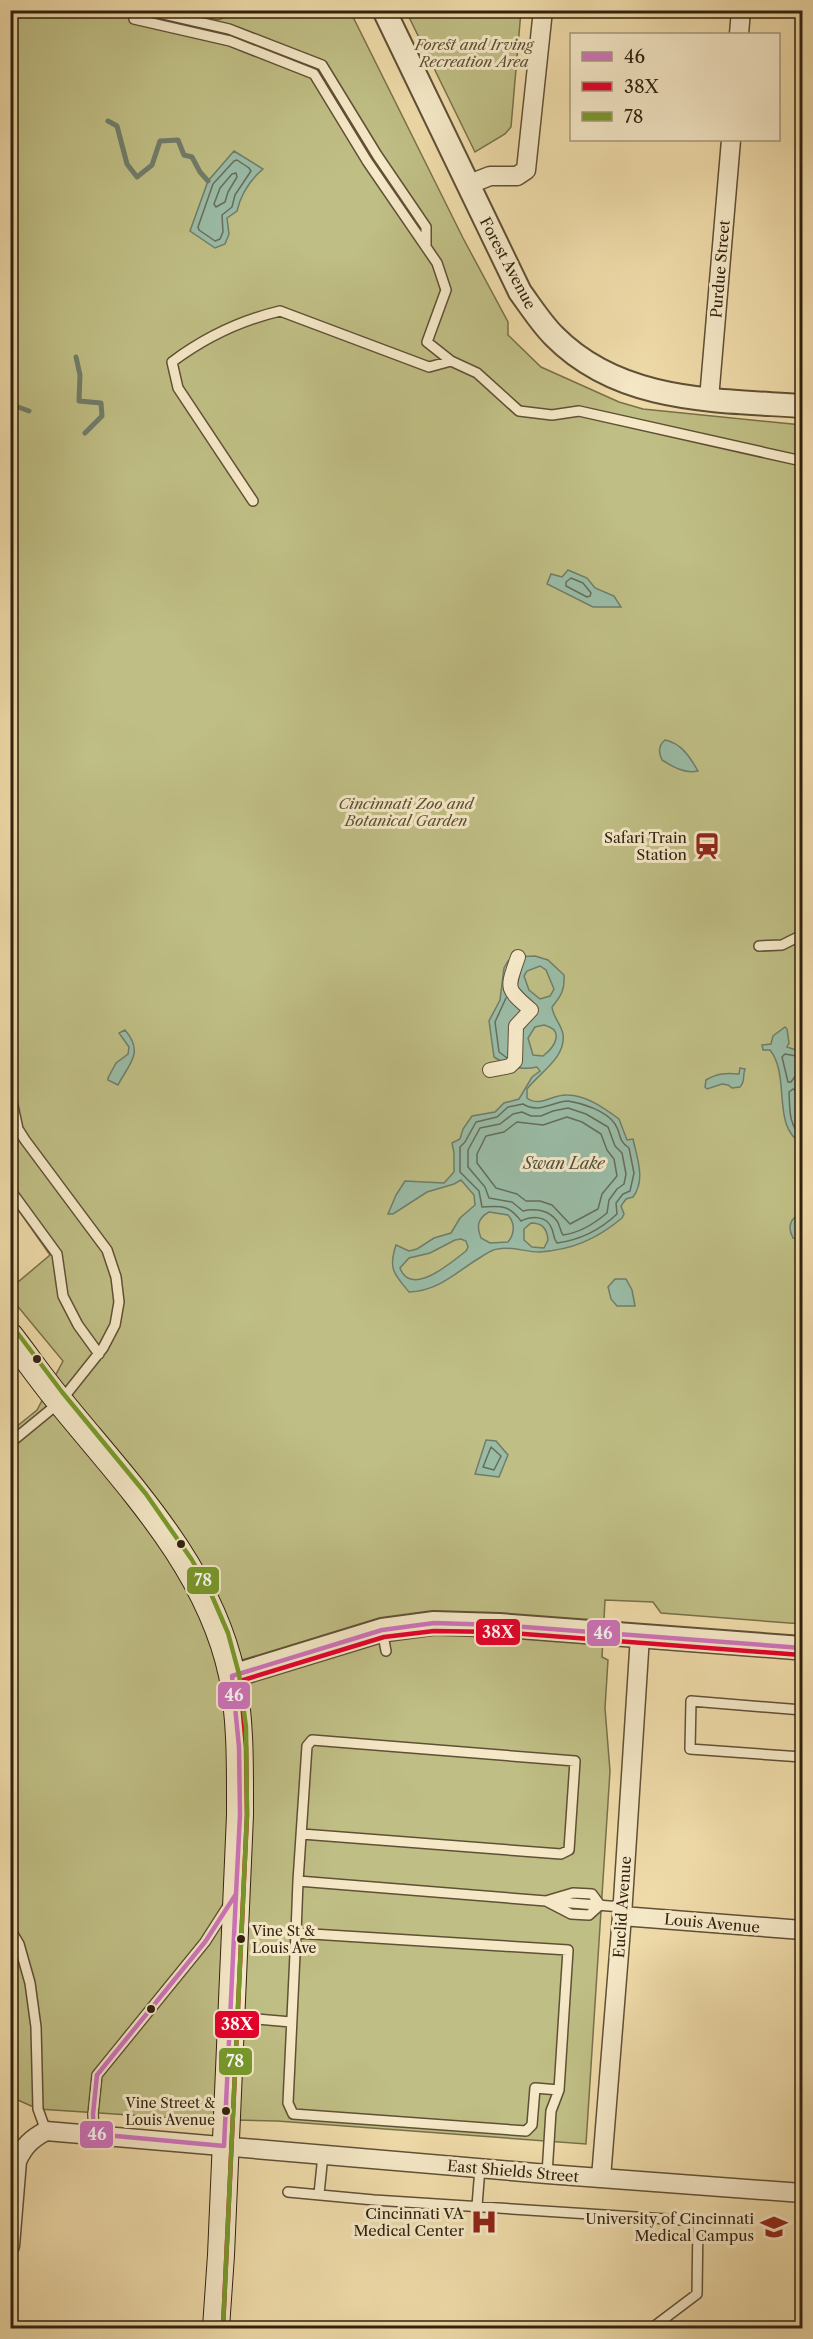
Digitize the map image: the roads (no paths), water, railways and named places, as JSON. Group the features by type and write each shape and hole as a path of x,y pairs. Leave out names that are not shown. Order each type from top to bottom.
{"main road":[{"path":"10,1336 60,1402 153,1516 183,1558 212,1611 232,1676 240,1747 238,1891 216,2328"}],"street":[{"name":"Forest Avenue","path":"384,10 520,292 538,319 554,337 579,357 606,374 635,387 666,394 709,399 802,406"},
{"path":"467,185 490,176 517,176 526,170 543,10"},
{"path":"739,33 741,10"},
{"name":"Purdue Street","path":"709,399 731,141"},
{"path":"490,1070 510,1066 515,1061 516,1026 531,1010 512,994 510,979 518,957"},
{"path":"232,1676 384,1641 434,1623 499,1625 802,1648"},
{"name":"Euclid Avenue","path":"601,2178 640,1636"},
{"name":"Louis Avenue","path":"622,1911 802,1930"},
{"path":"10,2246 17,2161 23,2148 33,2138 46,2132"},
{"name":"East Shields Street","path":"46,2132 94,2134 547,2174 802,2193"}],"lane":[{"path":"146,10 229,29 322,65 377,155 426,227 426,248"},
{"path":"134,19 230,40 314,74 367,161 437,263 446,290 427,342 451,361 477,373 519,411 552,415 579,411 802,461"},
{"path":"253,501 178,388 172,362 193,346 255,317 280,311 429,367 451,361"},
{"path":"759,946 782,945 802,934"},
{"path":"10,1092 18,1129 107,1250 116,1277 118,1302 115,1325 99,1354 60,1402 10,1443"},
{"path":"11,1191 57,1254 63,1296 78,1325 99,1354"},
{"path":"802,1710 692,1701 690,1749 802,1757"},
{"path":"302,1834 561,1854 568,1850 574,1761 312,1740 307,1746 298,1881 288,2103 293,2114 526,2132 532,2125 534,2088 559,2090"},
{"path":"298,1881 600,1905 622,1911"},
{"path":"94,2134 93,2114 98,2075 205,1942 238,1891"},
{"path":"10,1929 19,1944 30,1983 36,2027 38,2109 46,2132"},
{"path":"296,1933 568,1950 559,2090 551,2111 547,2174"},
{"path":"231,2017 291,2022"},
{"path":"319,2194 323,2155"},
{"path":"477,2206 480,2168"},
{"path":"288,2192 698,2220 698,2294 652,2328"}],"water":[{"path":"234,151 263,169 246,188 237,211 227,218 229,234 225,244 215,248 190,231 208,181"},
{"path":"568,570 587,578 595,588 614,596 621,607 593,607 547,584 551,574 562,577"},
{"path":"665,740 680,747 698,771 684,771 662,760 660,749"},
{"name":"Swan Lake","path":"535,956 548,960 564,975 562,992 552,1007 562,1030 563,1043 551,1064 527,1089 527,1098 537,1102 562,1095 581,1097 619,1119 627,1140 633,1139 640,1176 637,1190 633,1197 626,1199 621,1206 624,1214 622,1218 584,1242 551,1251 539,1252 508,1248 494,1250 447,1280 420,1291 409,1292 394,1271 393,1260 396,1245 409,1251 417,1249 434,1238 451,1233 460,1218 475,1205 474,1195 461,1180 427,1192 393,1214 388,1214 396,1195 405,1181 444,1183 454,1172 452,1143 460,1139 463,1129 472,1116 495,1112 504,1103 519,1099 532,1077 540,1071 537,1067 514,1067 494,1057 489,1021 500,1000 504,968 514,957","holes":["540,966 546,970 554,989 550,996 540,999 529,990 524,976 527,971","544,1025 550,1027 556,1035 554,1044 543,1056 533,1055 528,1038 535,1027","489,1212 508,1215 513,1228 508,1242 490,1243 481,1238 479,1223 482,1217","531,1223 544,1227 547,1233 548,1240 544,1248 532,1247 524,1240 524,1229","461,1239 466,1241 468,1247 451,1263 432,1275 413,1280 405,1276 400,1268 409,1258 430,1253"]},
{"path":"785,1027 789,1043 787,1047 802,1052 802,1078 798,1082 802,1098 802,1143 793,1136 787,1126 780,1073 770,1050 763,1050 762,1045 771,1044 773,1036"},
{"path":"125,1030 134,1045 134,1052 133,1059 118,1085 108,1078 116,1063 128,1054 129,1047 119,1033"},
{"path":"740,1068 745,1069 740,1087 732,1088 722,1084 707,1089 705,1087 706,1080 722,1074 739,1074"},
{"path":"802,1213 802,1240 793,1238 790,1227 792,1220"},
{"path":"615,1279 626,1279 632,1290 635,1306 617,1306 611,1299 608,1287"},
{"path":"486,1440 496,1441 508,1455 499,1477 475,1474"}],"waterway":[{"path":"108,121 117,126 127,164 137,177 152,165 160,141 178,140 184,155 192,157 208,181"},
{"path":"76,357 80,375 79,401 101,403 102,416 85,433"},
{"path":"10,404 29,411"}],"place":[{"name":"Safari Train Station","path":"707,846"},
{"name":"Vine St & Louis Ave","path":"241,1939"},
{"name":"Vine Street & Louis Avenue","path":"226,2111"},
{"name":"Cincinnati VA Medical Center","path":"484,2222"},
{"name":"University of Cincinnati Medical Campus","path":"774,2227"}],"park label":[{"name":"Forest and Irving Recreation Area","path":"474,52"},
{"name":"Cincinnati Zoo and Botanical Garden","path":"406,812"}]}
